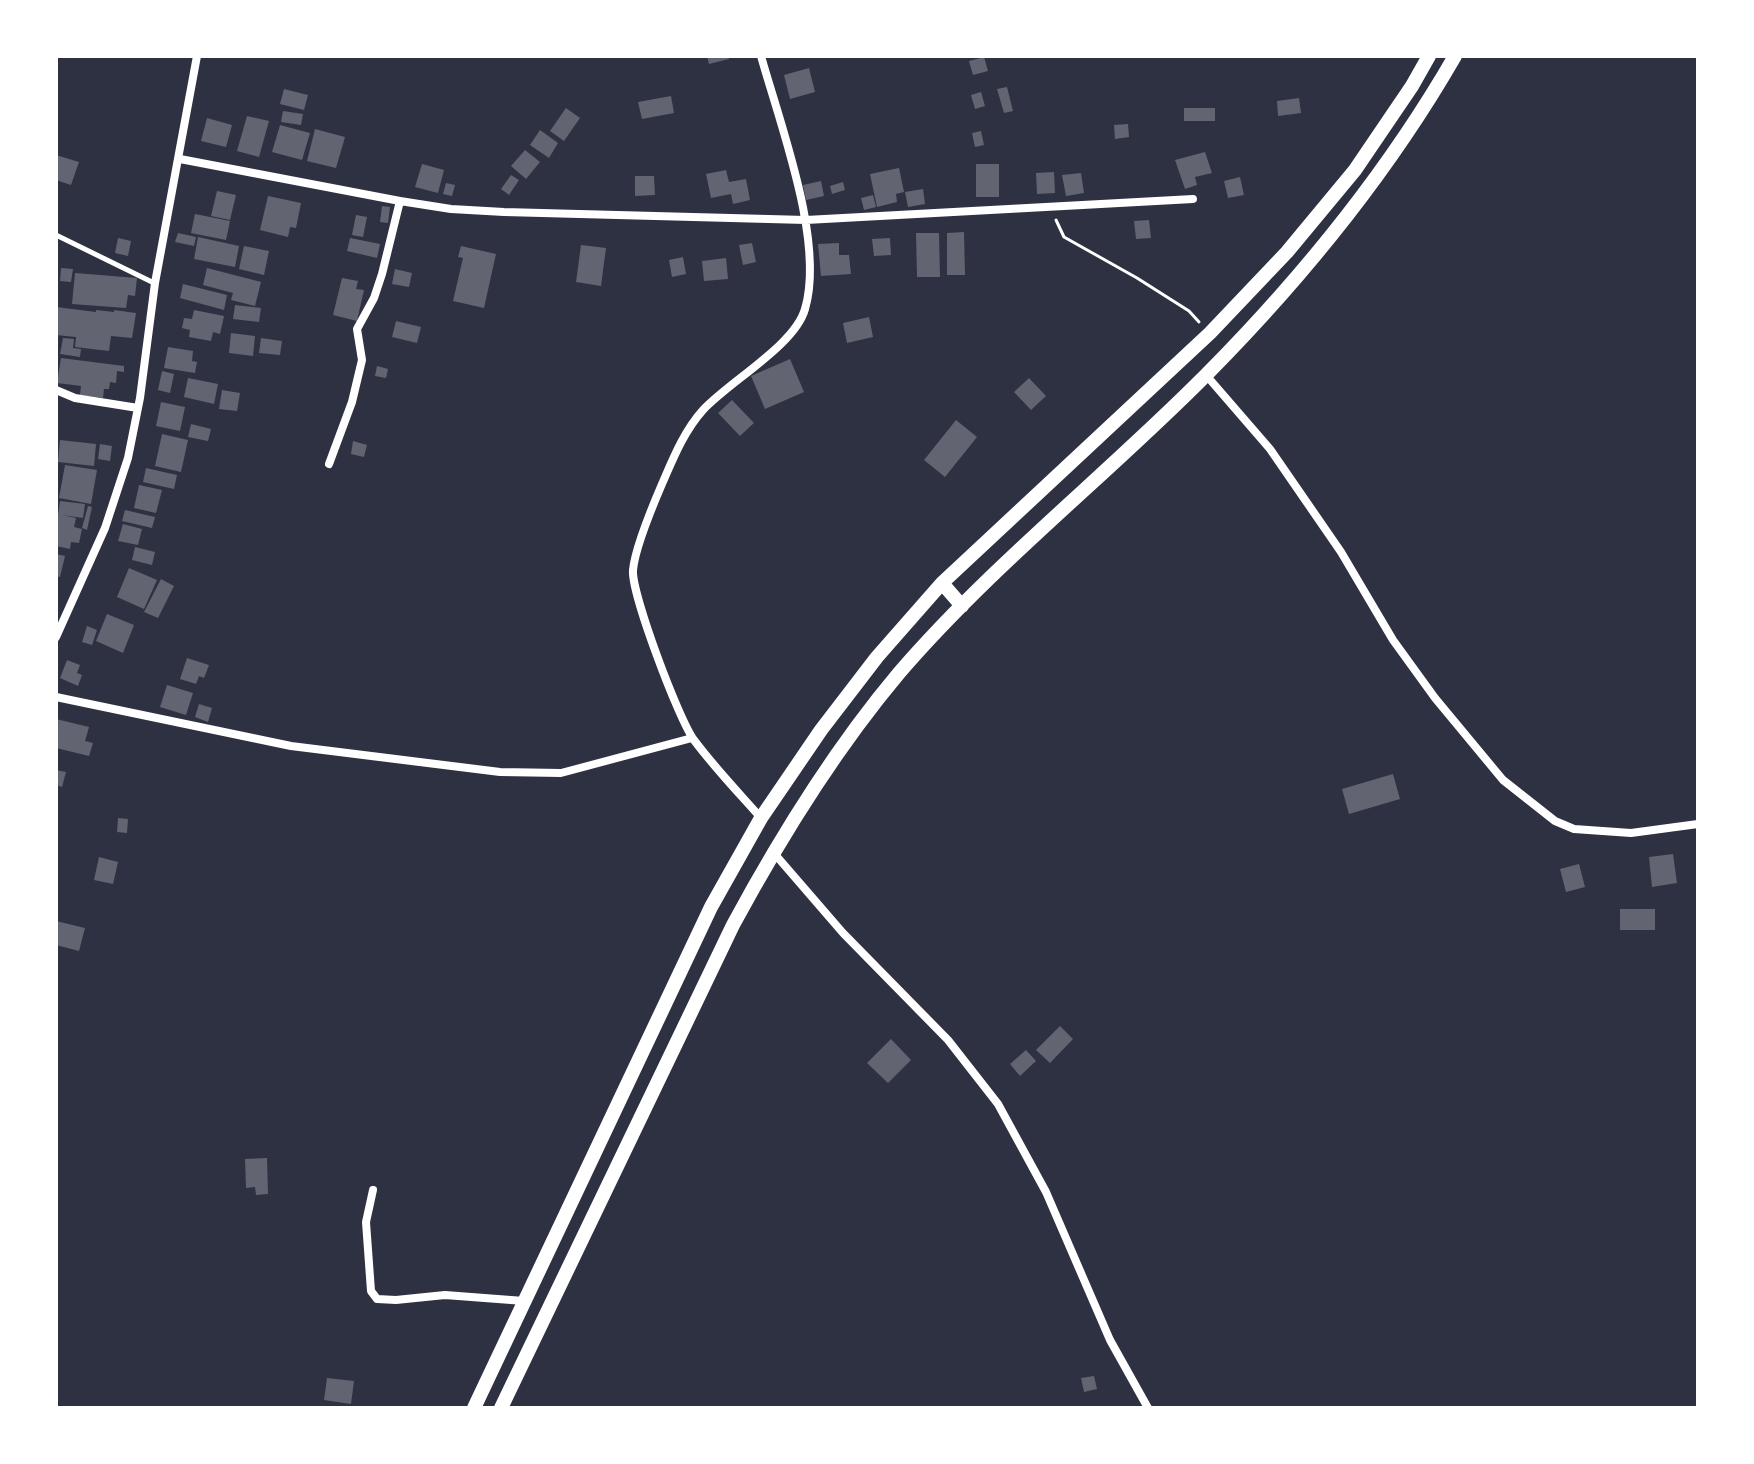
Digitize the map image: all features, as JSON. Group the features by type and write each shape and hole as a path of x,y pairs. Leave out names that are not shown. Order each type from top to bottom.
{"main road":[{"path":"474,1408 711,907 761,818 821,730 877,657 942,583 1210,333 1287,252 1355,170 1429,56"},
{"path":"501,1408 733,925 773,852 840,752 898,675 962,606 1206,375 1306,269 1376,179 1455,56"},
{"path":"942,583 962,606"},
{"path":"648,1042 672,1054"}],"street":[{"path":"56,637 105,528 128,458 155,283 197,56"},
{"path":"761,56 806,220 811,276 804,312 797,328 701,412 679,446 660,489 633,568 633,581 646,622 692,738 761,818"},
{"path":"180,159 400,201 477,210 806,220 1193,199"},
{"path":"329,464 352,402 362,360 357,329 374,298 400,201"},
{"path":"1206,375 1270,449 1341,552 1393,640 1435,698 1503,780 1555,821 1574,829 1631,833 1698,824"},
{"path":"56,390 75,398 138,408"},
{"path":"56,697 291,746 511,772 561,773 692,738"},
{"path":"773,852 834,924 948,1040 998,1104 1046,1192 1110,1340 1148,1408"},
{"path":"373,1190 366,1222 371,1291 377,1299 445,1295 524,1301"}],"lane":[{"path":"56,235 155,283"}],"path":[{"path":"1053,205 1057,225 1064,237 1189,311 1210,333"}],"building":[{"path":"707,56 729,56 729,59 709,64"},
{"path":"984,57 988,71 973,75 969,61"},
{"path":"809,68 815,92 790,99 784,75"},
{"path":"1007,87 1013,111 1004,113 997,89"},
{"path":"284,89 308,95 304,110 280,104"},
{"path":"981,92 985,106 975,109 971,95"},
{"path":"671,96 674,113 642,119 638,102"},
{"path":"1299,98 1301,113 1278,116 1277,101"},
{"path":"566,108 580,118 564,141 550,131"},
{"path":"1184,108 1215,108 1215,121 1184,121"},
{"path":"283,111 303,114 301,125 281,122"},
{"path":"247,116 269,121 259,157 237,151"},
{"path":"207,118 232,125 226,147 201,141"},
{"path":"1128,124 1129,137 1115,139 1114,125"},
{"path":"280,125 310,133 302,160 272,152"},
{"path":"315,129 345,137 336,168 307,161"},
{"path":"540,130 558,143 549,158 530,145"},
{"path":"981,131 984,145 975,147 972,133"},
{"path":"525,150 540,162 526,179 511,166"},
{"path":"1205,152 1212,173 1195,177 1197,185 1185,189 1175,160"},
{"path":"56,155 79,162 71,185 56,180"},
{"path":"422,164 444,170 438,193 415,187"},
{"path":"976,164 999,164 999,197 976,197"},
{"path":"899,168 904,192 896,194 897,202 877,207 870,174"},
{"path":"726,170 729,182 746,179 750,200 733,204 731,194 711,198 706,174"},
{"path":"1054,172 1055,193 1037,194 1036,173"},
{"path":"1081,173 1084,193 1066,196 1062,175"},
{"path":"511,175 519,180 509,195 501,189"},
{"path":"635,176 654,176 655,195 635,196"},
{"path":"1240,177 1244,195 1228,198 1224,181"},
{"path":"821,181 824,196 806,200 803,185"},
{"path":"843,182 845,190 832,194 830,186"},
{"path":"446,183 455,185 452,196 443,194"},
{"path":"923,189 925,204 908,207 905,192"},
{"path":"217,191 236,195 230,220 211,216"},
{"path":"873,195 876,207 864,210 861,198"},
{"path":"268,196 301,203 296,228 290,227 288,237 260,230"},
{"path":"382,206 390,207 388,223 380,222"},
{"path":"195,214 230,221 226,240 191,233"},
{"path":"356,215 367,217 363,237 352,235"},
{"path":"1149,220 1151,238 1136,239 1134,221"},
{"path":"964,232 965,275 947,275 947,233"},
{"path":"178,233 196,237 194,246 175,242"},
{"path":"916,233 939,233 940,277 917,277"},
{"path":"198,237 239,246 235,267 194,259"},
{"path":"118,238 131,241 128,256 115,253"},
{"path":"350,238 380,244 377,258 347,251"},
{"path":"890,238 891,255 874,256 872,239"},
{"path":"752,243 756,262 743,265 739,245"},
{"path":"839,243 839,255 849,255 851,274 821,276 818,244"},
{"path":"581,245 606,248 601,286 576,282"},
{"path":"244,246 269,251 264,275 239,269"},
{"path":"461,246 496,254 484,308 453,301 463,258 458,257"},
{"path":"683,257 686,274 672,277 669,260"},
{"path":"726,258 728,279 704,281 702,261"},
{"path":"61,268 73,269 71,282 60,281"},
{"path":"207,268 261,282 255,306 231,300 233,293 203,285"},
{"path":"395,269 412,273 409,287 392,284"},
{"path":"75,273 137,278 135,296 128,295 126,308 72,304"},
{"path":"342,278 358,281 356,289 364,290 357,321 333,315"},
{"path":"183,284 227,295 224,310 180,298"},
{"path":"235,305 261,308 259,322 233,319"},
{"path":"56,307 136,313 132,338 111,336 109,351 75,347 76,337 56,335"},
{"path":"194,310 224,316 220,334 213,332 211,341 189,337 190,330 182,328 184,318 192,319"},
{"path":"869,317 873,337 847,343 843,323"},
{"path":"396,321 421,327 417,343 392,337"},
{"path":"231,333 255,336 253,356 229,353"},
{"path":"63,338 74,339 73,348 81,349 80,357 60,354"},
{"path":"261,338 282,341 280,355 259,353"},
{"path":"168,347 193,351 192,361 197,362 195,373 164,368"},
{"path":"61,358 124,366 124,372 117,371 116,383 110,382 109,389 104,389 103,398 80,395 81,386 57,383"},
{"path":"790,359 804,392 765,409 751,376"},
{"path":"377,366 388,369 386,378 375,376"},
{"path":"162,371 174,374 170,393 158,390"},
{"path":"188,378 218,384 214,404 184,397"},
{"path":"1029,378 1046,396 1031,410 1014,392"},
{"path":"222,390 240,393 237,411 219,409"},
{"path":"732,400 754,423 740,436 718,413"},
{"path":"161,402 185,407 180,431 156,426"},
{"path":"956,420 977,437 945,477 924,460"},
{"path":"191,424 211,429 208,441 188,437"},
{"path":"162,434 188,440 181,472 155,466"},
{"path":"60,440 96,444 94,466 58,462"},
{"path":"353,441 367,445 364,457 351,454"},
{"path":"100,444 112,446 110,461 98,459"},
{"path":"65,465 97,470 91,504 59,498"},
{"path":"146,468 177,475 174,489 143,482"},
{"path":"139,485 162,490 156,513 134,508"},
{"path":"60,501 85,504 83,518 62,515 76,518 74,527 82,529 79,543 71,542 70,549 56,546 56,514"},
{"path":"88,506 92,507 87,530 82,528"},
{"path":"125,510 155,517 152,528 122,521"},
{"path":"123,524 142,529 138,545 118,541"},
{"path":"135,547 155,552 152,565 132,560"},
{"path":"56,554 65,556 60,577 56,576"},
{"path":"129,568 157,580 144,609 117,597"},
{"path":"161,579 174,586 158,618 144,612"},
{"path":"107,614 134,625 123,653 96,641"},
{"path":"87,626 97,630 92,645 82,642"},
{"path":"187,658 209,665 204,678 199,676 196,684 180,679"},
{"path":"67,660 80,665 77,673 82,675 78,686 60,678"},
{"path":"167,685 193,693 186,715 160,707"},
{"path":"199,704 212,708 208,722 195,717"},
{"path":"56,719 89,727 85,741 93,743 89,756 56,748"},
{"path":"56,770 66,772 62,787 56,785"},
{"path":"1393,774 1400,799 1349,814 1342,789"},
{"path":"118,818 128,819 127,833 117,832"},
{"path":"1673,854 1677,883 1652,887 1649,857"},
{"path":"99,857 118,862 113,884 94,880"},
{"path":"1579,864 1585,887 1566,892 1560,869"},
{"path":"1620,909 1655,909 1655,930 1620,930"},
{"path":"56,921 85,928 79,951 56,945"},
{"path":"1060,1026 1073,1039 1050,1063 1036,1050"},
{"path":"891,1039 911,1060 888,1083 867,1063"},
{"path":"1026,1050 1036,1061 1020,1076 1010,1064"},
{"path":"267,1158 268,1194 256,1195 255,1187 246,1188 245,1159"},
{"path":"1094,1376 1097,1389 1084,1392 1081,1378"},
{"path":"327,1378 354,1381 351,1404 324,1400"}]}
